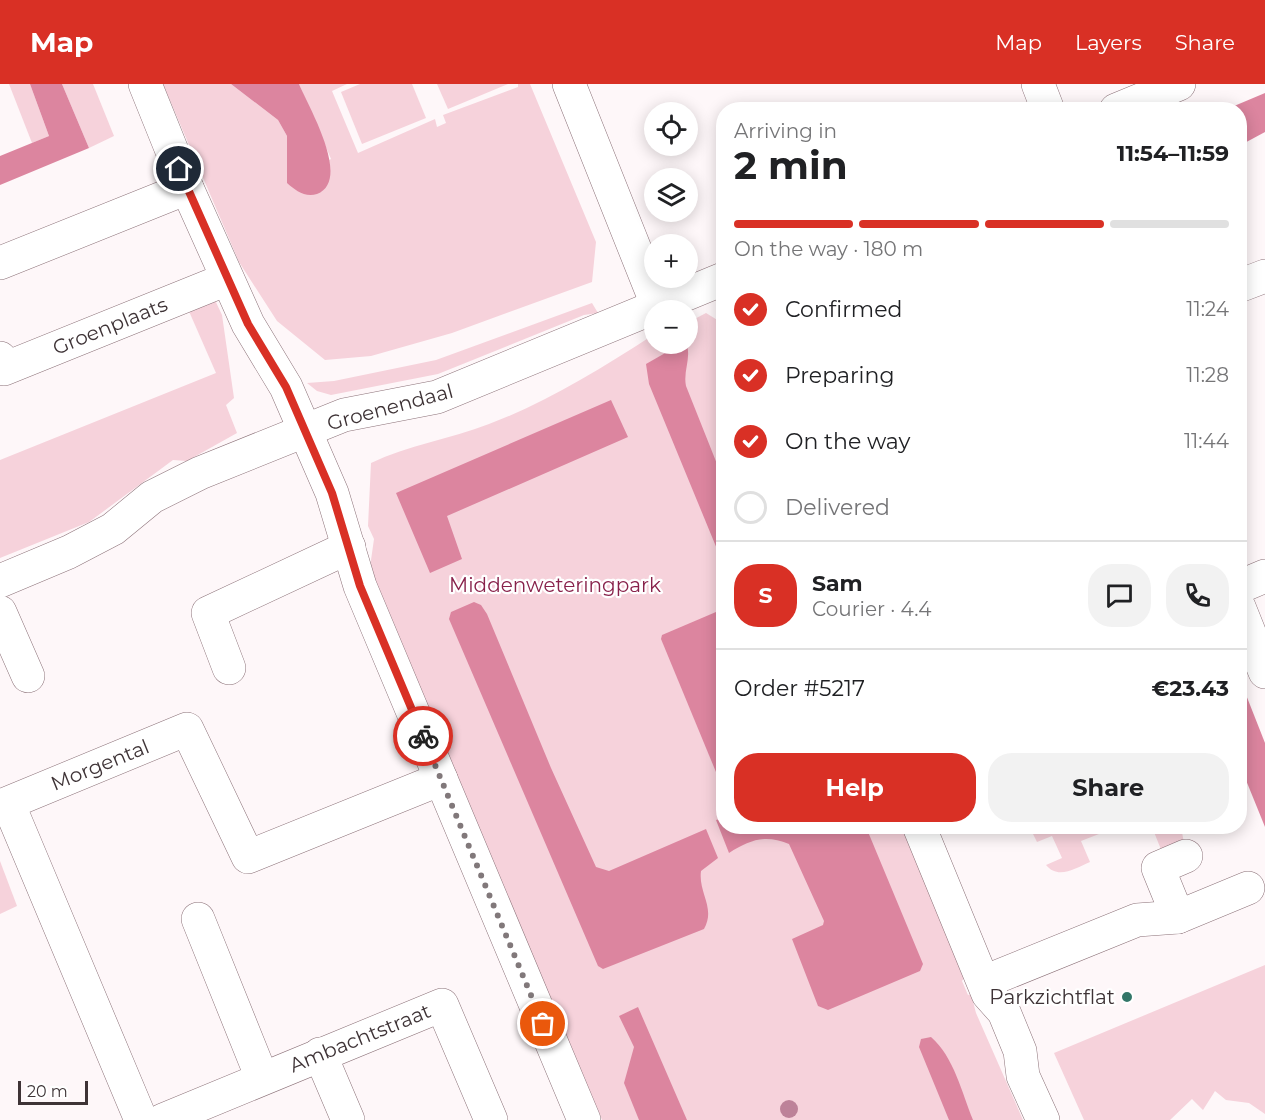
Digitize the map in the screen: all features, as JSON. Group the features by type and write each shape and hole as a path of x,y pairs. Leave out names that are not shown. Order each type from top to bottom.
{"street":[{"path":"145,84 227,279 248,324 281,377 332,493 360,586 584,1120"},
{"path":"569,84 655,300"},
{"path":"1038,84 1045,102"},
{"path":"1135,102 1179,84"},
{"path":"0,263 187,188"},
{"path":"1247,283 1265,276"},
{"name":"Groenplaats","path":"0,358 4,369 227,279"},
{"name":"Groenendaal","path":"680,300 716,289"},
{"name":"Groenendaal","path":"0,581 69,552 113,529 152,497 200,472 345,416 437,397 644,313"},
{"path":"229,668 208,613 349,547"},
{"path":"1247,584 1265,576"},
{"path":"0,612 28,676"},
{"path":"1247,627 1265,672"},
{"name":"Morgental","path":"141,1120 8,803 187,729 248,857 441,779"},
{"path":"922,834 986,988 988,1024 1002,1057 1023,1076 1043,1120"},
{"path":"1172,862 1178,917"},
{"path":"986,988 1137,920 1178,917 1248,888"},
{"path":"198,919 262,1078"},
{"name":"Ambachtstraat","path":"163,1120 442,1005 491,1120"},
{"path":"320,1054 348,1120"}],"green space":[{"path":"9,84 30,84 49,136 32,143"},
{"path":"62,84 93,84 114,136 89,148"},
{"path":"163,84 231,84 278,120 287,136 287,183 331,159 299,84 347,84 332,91 358,153 435,119 437,127 446,123 443,115 518,87 518,84 530,84 596,242 592,282 452,333 371,356 325,360 277,321 239,262"},
{"path":"360,84 412,84 426,118 362,144 341,92"},
{"path":"437,84 508,84 448,109"},
{"path":"214,298 222,315 234,398 226,405 237,433 187,461 173,460 89,522 0,558 0,460 216,373 188,309"},
{"path":"592,303 598,313 584,315 438,374 331,395 317,391 307,383 334,381 436,360"},
{"name":"Middenweteringpark","path":"706,313 716,319 716,834 905,834 964,978 962,981 968,995 971,994 976,1013 1023,1120 602,1120 369,574 374,539 368,526 371,463 400,451 510,416 611,362 644,341 644,354 698,354 698,317"},
{"path":"1033,834 1099,834 1081,841 1090,862 1073,870 1062,872 1056,872 1046,865 1062,858 1052,836 1037,842"},
{"path":"1155,834 1182,834 1184,843 1162,852"},
{"path":"0,861 17,906 0,914"},
{"path":"1265,965 1265,1114 1249,1103 1226,1100 1215,1091 1203,1110 1192,1099 1170,1120 1084,1120 1054,1053"}],"shaded area":[{"path":"30,84 62,84 89,148 0,185 0,156 49,136"},
{"path":"231,84 299,84 325,143 330,174 327,186 317,194 308,195 297,191 287,183 287,136 278,120"},
{"path":"1265,93 1265,132 1247,142 1247,102 1244,102"},
{"path":"664,354 688,354 686,386 716,461 716,547 649,384 646,364"},
{"path":"611,400 628,437 447,516 462,559 430,573 396,493"},
{"path":"474,602 481,605 487,614 551,768 596,867 609,871 706,829 718,858 701,871 702,886 708,907 704,929 603,969 598,966 449,619 451,612"},
{"path":"716,612 716,772 661,639 662,635"},
{"path":"1247,697 1265,743 1265,827 1247,783"},
{"path":"722,834 869,834 923,964 920,971 828,1010 818,1006 792,939 823,925 824,921 789,844 772,839 758,840 729,853"},
{"path":"638,1007 687,1120 639,1120 624,1083 634,1047 619,1016"},
{"path":"931,1037 946,1055 973,1120 949,1120 919,1047 921,1039"}],"way so far":[{"path":"423,736 543,1024"}],"place":[{"name":"Parkzichtflat","path":"1127,997"}],"route":[{"path":"179,169 248,324 286,387 332,493 360,586 423,736"}]}
